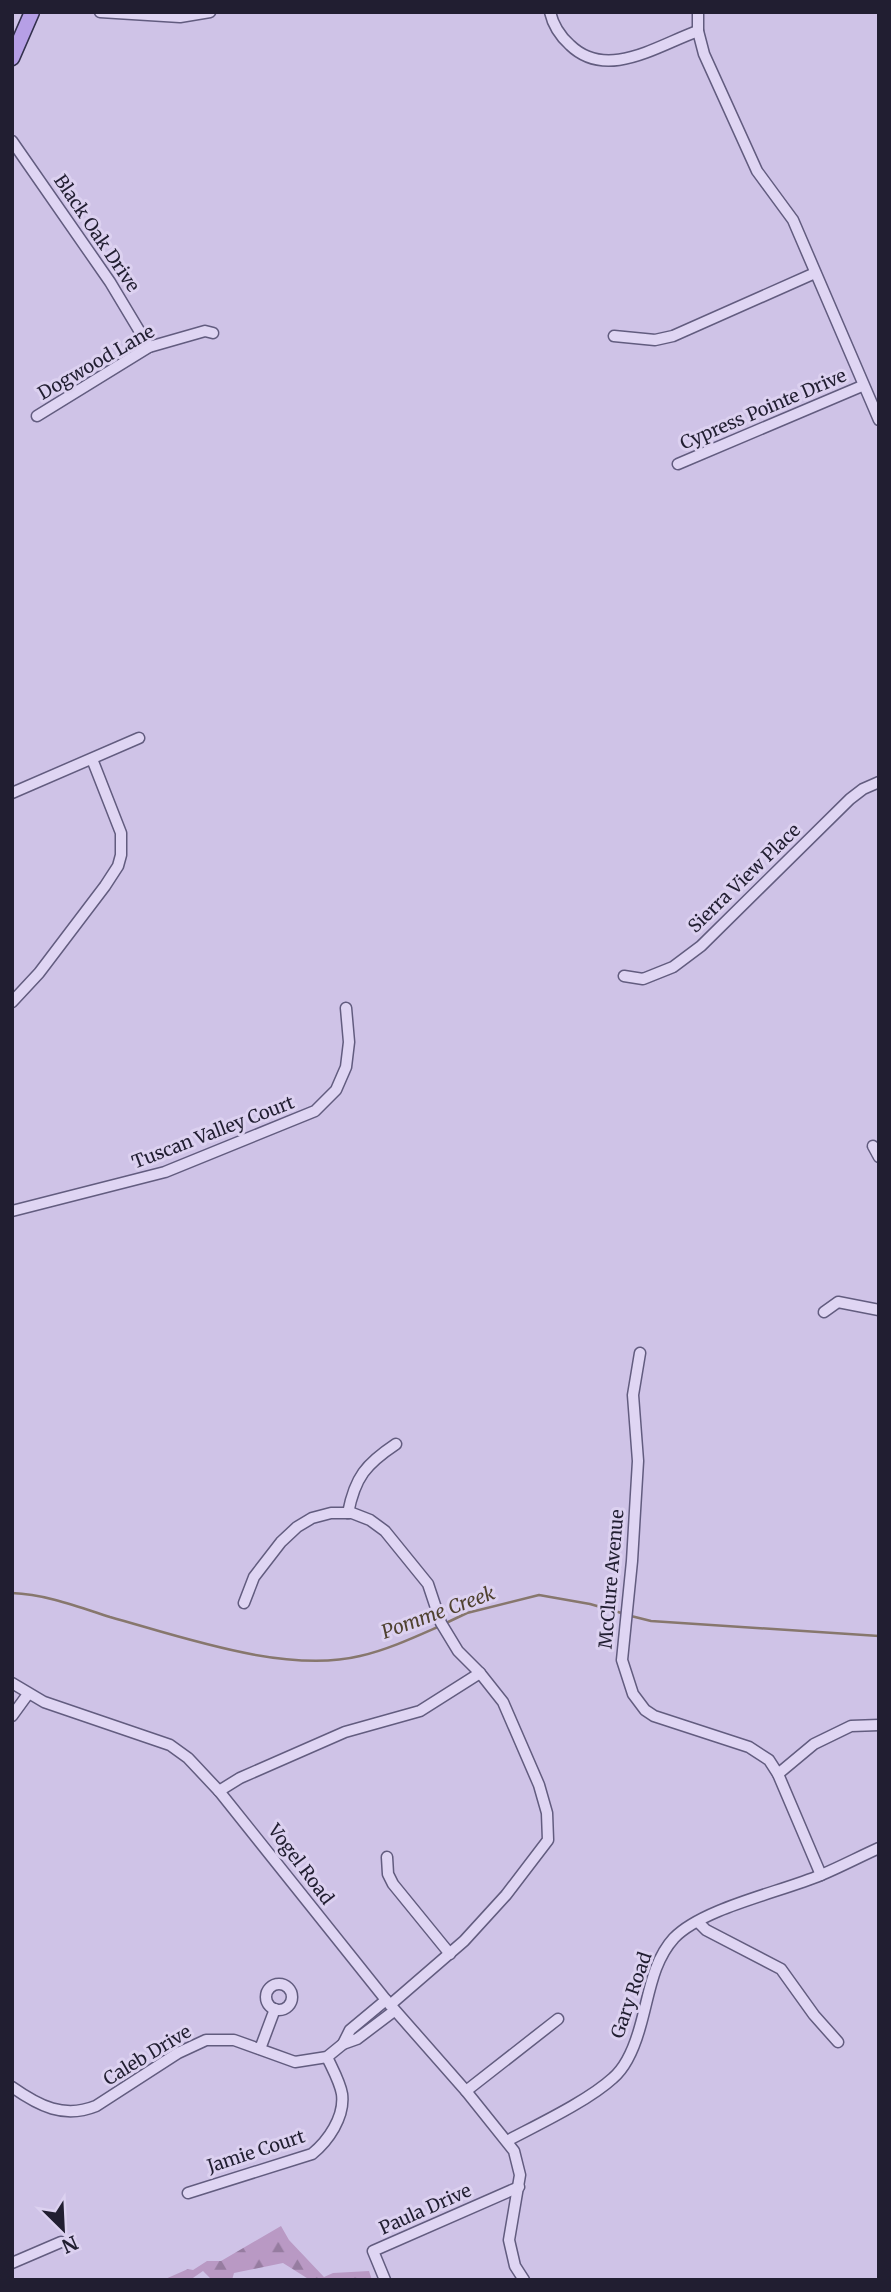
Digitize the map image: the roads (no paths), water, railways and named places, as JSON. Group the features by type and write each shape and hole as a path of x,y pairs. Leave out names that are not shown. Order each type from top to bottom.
{"main road":[{"path":"12,58 32,12"}],"street":[{"path":"100,12 169,17 210,12"},
{"path":"550,12 561,36 576,51 592,59 609,62 628,59 698,31"},
{"path":"698,12 698,31 704,54 757,170 793,220 879,421"},
{"name":"Black Oak Drive","path":"12,141 110,282 149,347"},
{"path":"614,336 655,340 673,336 816,273"},
{"name":"Dogwood Lane","path":"37,416 149,347 195,333 213,333"},
{"name":"Cypress Pointe Drive","path":"678,464 862,386"},
{"path":"12,793 139,738"},
{"path":"12,1002 39,973 118,866 121,833 92,759"},
{"name":"Sierra View Place","path":"624,976 643,979 673,967 701,946 850,799 879,782"},
{"name":"Tuscan Valley Court","path":"12,1211 164,1171 314,1111 336,1090 346,1067 349,1042 345,1008"},
{"path":"873,1146 879,1157"},
{"path":"824,1312 838,1302 879,1310"},
{"name":"McClure Avenue","path":"640,1353 633,1395 638,1461 622,1660 626,1676 633,1694 645,1710 654,1716 750,1747 769,1760 778,1774 821,1875"},
{"path":"348,1513 352,1491 360,1475 369,1464 396,1444"},
{"path":"244,1603 254,1577 281,1542 297,1527 312,1518 331,1513 348,1513 370,1520 385,1531 428,1584 441,1623 458,1651 480,1672 503,1702 539,1785 547,1813 548,1840 506,1895 450,1954 390,2005 358,2039 343,2044 327,2057"},
{"path":"219,1791 240,1778 345,1732 420,1712 480,1672"},
{"name":"Vogel Road","path":"12,1683 44,1702 170,1745 188,1758 219,1791 390,2005 507,2141 518,2161 519,2187 509,2240 515,2266 524,2280"},
{"path":"12,1716 28,1694"},
{"path":"778,1774 814,1744 850,1726 879,1724"},
{"name":"Gary Road","path":"507,2141 587,2096 613,2078 632,2049 656,1968 665,1950 676,1937 698,1922 722,1911 821,1875 879,1848"},
{"path":"387,1857 388,1874 393,1884 450,1954"},
{"path":"698,1922 706,1930 782,1969 814,2015 838,2042"},
{"path":"260,2049 275,2009"},
{"path":"466,2091 558,2019"},
{"name":"Caleb Drive","path":"12,2087 33,2102 60,2112 82,2112 96,2106 178,2053 206,2040 234,2040 295,2062 327,2057"},
{"name":"Jamie Court","path":"188,2193 312,2154 328,2141 340,2114 342,2095 327,2057"},
{"name":"Paula Drive","path":"385,2280 373,2251 519,2187"},
{"path":"12,2263 61,2242"}],"waterway":[{"name":"Pomme Creek","path":"12,1593 49,1598 234,1651 300,1660 360,1656 391,1647 440,1626"},
{"name":"Pomme Creek","path":"446,1623 467,1613 539,1595 590,1604 625,1614"},
{"name":"Pomme Creek","path":"631,1616 651,1621 879,1636"}]}
